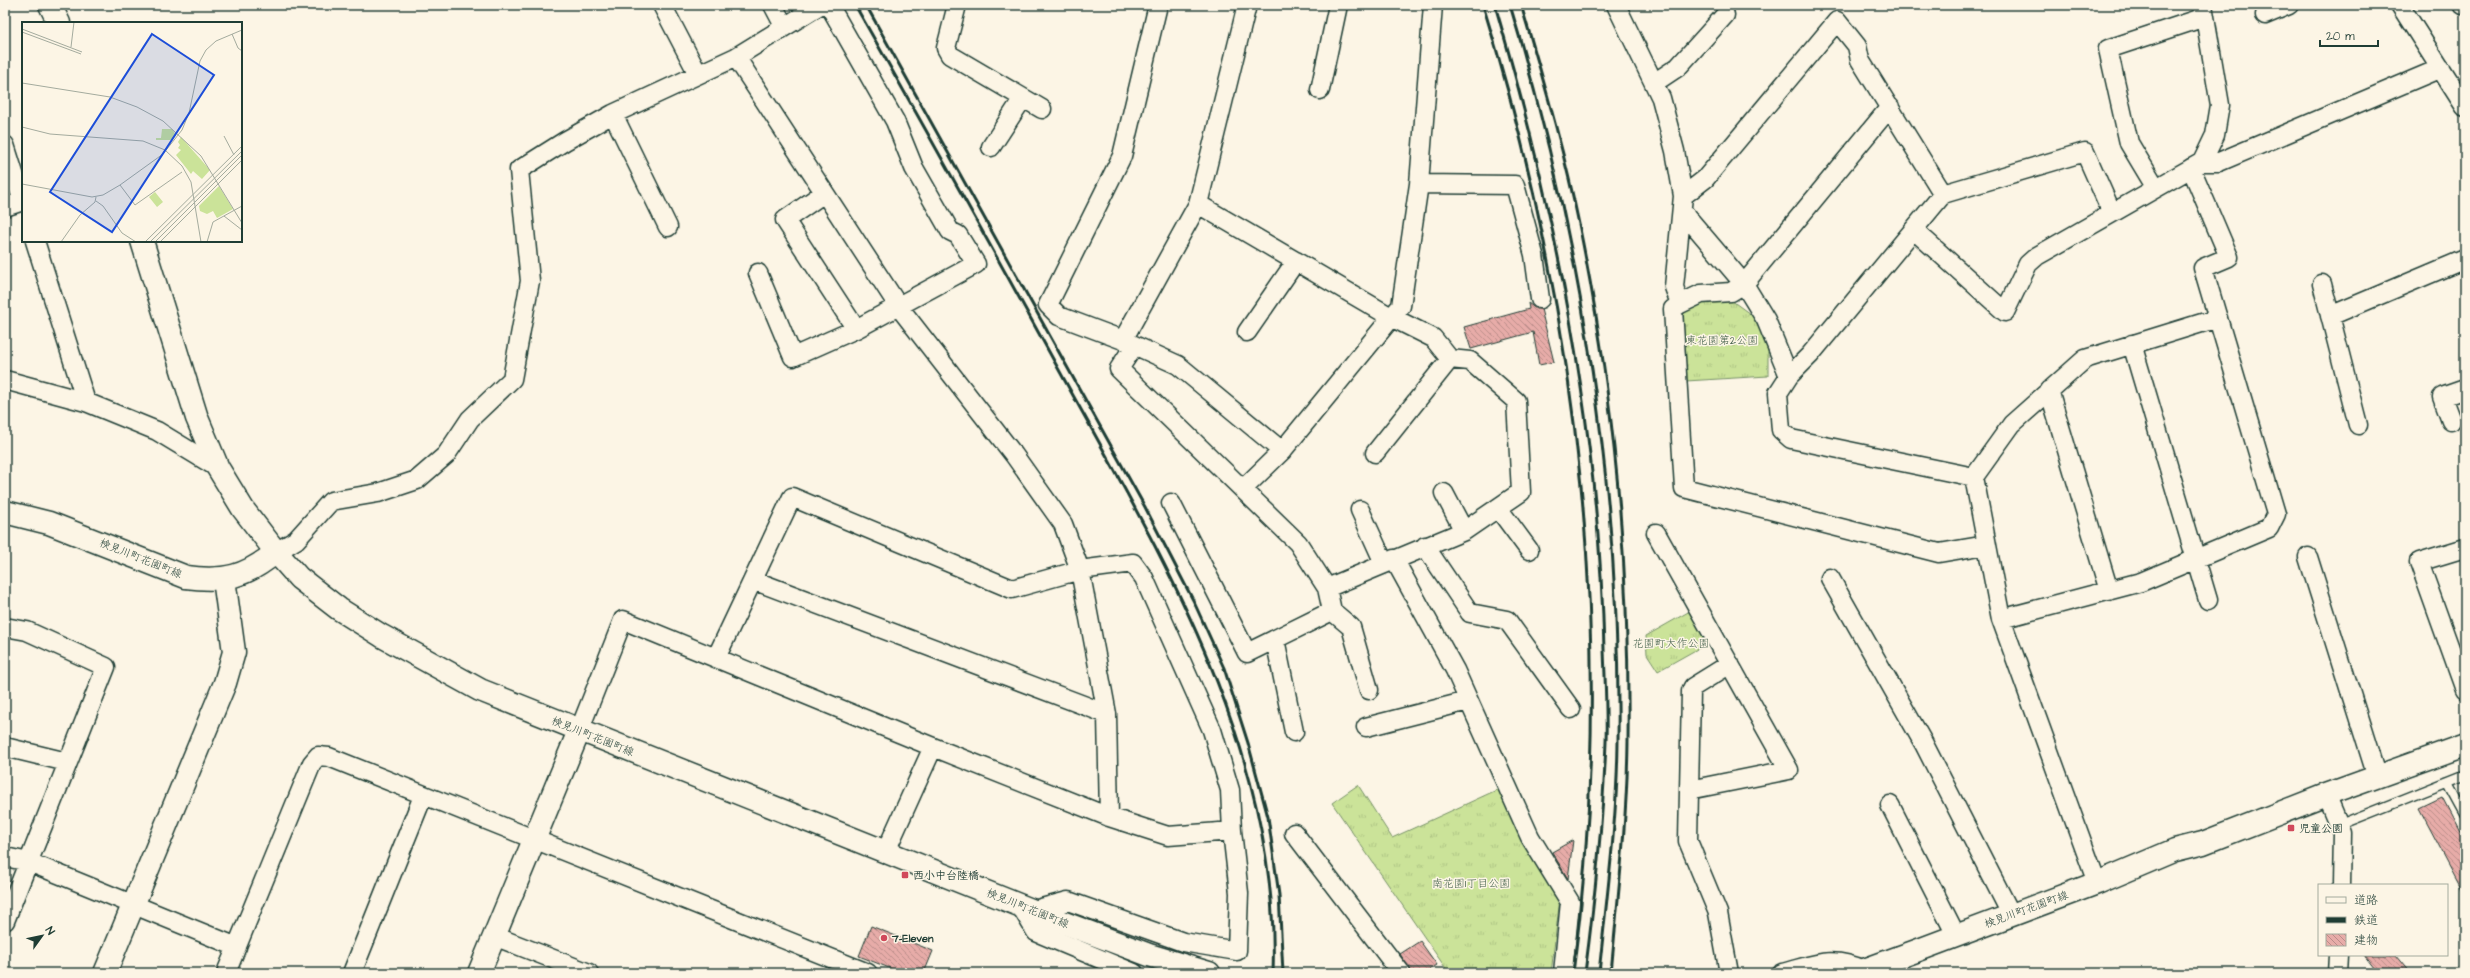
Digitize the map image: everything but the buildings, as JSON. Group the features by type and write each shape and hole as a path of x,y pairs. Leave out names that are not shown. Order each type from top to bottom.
{"street":[{"path":"50,5 58,22"},
{"path":"662,5 698,74"},
{"path":"773,5 784,26"},
{"path":"142,242 197,418 218,468 244,509 276,552 296,540 331,501 378,493 417,480 446,455 470,419 512,379 530,281 519,170 565,141 613,114 736,57 820,5"},
{"path":"758,272 793,357 856,329 976,264 958,235 950,231 914,168 895,121 829,5"},
{"path":"957,5 946,48 950,56 1042,109"},
{"path":"1158,5 1122,156 1048,305 1059,316 1128,343 1178,365 1282,451"},
{"path":"1247,5 1198,204 1128,343 1119,369 1298,543 1326,588 1332,611 1351,627 1369,690"},
{"path":"1320,90 1338,5"},
{"path":"1243,489 1282,451 1401,306 1419,184 1433,5"},
{"path":"1616,5 1661,98 1683,204 1674,286 1680,304"},
{"path":"2266,15 2289,5"},
{"path":"2400,5 2465,107"},
{"path":"2156,188 2129,143 2108,49 2204,11 2220,106 2215,135 2197,165"},
{"path":"1654,83 1678,67 1725,15"},
{"path":"1683,204 1837,21 1857,46 1860,60 1943,194"},
{"path":"736,57 899,307 1014,455 1063,524 1080,570 1107,714 1109,817"},
{"path":"1914,230 2005,312 2028,264 2038,256 2197,165 2220,162 2441,68"},
{"path":"991,147 1023,98"},
{"path":"1890,107 1744,284 1731,292 1701,294 1673,309 1684,488 1938,553 1986,545"},
{"path":"613,114 668,226"},
{"path":"5,147 22,198"},
{"path":"1974,477 1791,439 1781,430 1778,393 1789,376 1810,355 1943,194 2085,152 2112,214"},
{"path":"2001,619 2141,582 2269,528 2276,514 2203,268 2229,257 2197,165"},
{"path":"1419,184 1515,185 1534,255 1540,298"},
{"path":"824,193 785,220 856,329"},
{"path":"5,207 22,201"},
{"path":"1198,204 1391,317 1433,338 1450,359 1470,361 1516,401 1521,492 1464,531 1326,588"},
{"path":"1683,204 1744,284 1766,320 1789,376"},
{"path":"35,242 86,402"},
{"path":"2330,316 2465,259"},
{"path":"1247,332 1296,261"},
{"path":"2322,284 2358,425"},
{"path":"2097,882 2001,619 1974,477 2012,424 2085,359 2218,318"},
{"path":"2132,344 2208,600"},
{"path":"1376,453 1450,359"},
{"path":"5,380 86,402 157,431 218,468"},
{"path":"2450,422 2442,397 2465,389"},
{"path":"2049,390 2109,591"},
{"path":"1444,493 1464,531"},
{"path":"716,658 792,497 1012,589 1080,570 1133,563 1144,578 1212,730 1230,790 1232,831 1239,893 1237,951 1183,942 1068,901 1027,907 1036,932 1134,973"},
{"path":"1171,502 1247,653 1332,611"},
{"path":"1498,508 1529,550"},
{"path":"1360,510 1455,670 1530,837 1570,902 1563,973"},
{"name":"検見川町花園町線","path":"5,512 49,523 186,577 207,580 224,579 244,574 262,564 276,552 311,587 339,609 382,636 480,690 579,731 886,851 1059,921 1149,955 1209,973"},
{"path":"1656,532 1789,770 1689,790"},
{"path":"1425,546 1470,613 1508,620 1571,709"},
{"path":"2465,548 2419,562 2465,690"},
{"path":"2308,557 2377,777"},
{"path":"1830,578 1924,744 2011,914"},
{"path":"105,973 225,683 234,652 224,579"},
{"path":"753,580 1107,714"},
{"path":"479,973 623,620 933,747 1109,817 1168,836 1232,831"},
{"path":"5,627 27,631 106,667 5,921"},
{"path":"1275,639 1294,732"},
{"path":"1729,973 1718,913 1688,841 1691,691 1693,687 1730,664"},
{"path":"1366,727 1468,701"},
{"name":"検見川町花園町線","path":"1853,972 1916,951 2097,882 2175,850 2203,843 2326,795 2465,745"},
{"path":"5,747 68,762"},
{"path":"886,851 933,747"},
{"path":"226,973 312,763 318,756 329,757 533,839 840,968 868,973"},
{"path":"2326,795 2342,833 2342,884"},
{"path":"352,973 423,796"},
{"path":"1890,805 1956,935"},
{"path":"1294,833 1401,973"},
{"path":"5,857 29,862 133,903 237,947"},
{"path":"494,936 589,973"},
{"path":"1886,973 1916,951"},
{"path":"2337,973 2338,956"},
{"path":"1782,973 1832,960 1847,962 1853,972"}],"lane":[{"path":"2339,825 2465,774"},
{"path":"2447,782 2465,815"}],"green space":[{"name":"東花園第2公園","path":"1728,298 1757,319 1768,340 1768,376 1686,381 1683,314 1701,300"},
{"name":"花園町大作公園","path":"1690,611 1708,643 1658,671 1647,654 1646,636"},
{"name":"南花園1丁目公園","path":"1358,785 1392,838 1501,788 1560,898 1551,973 1449,973 1332,803"}],"railway":[{"path":"855,5 907,96 1137,512 1174,584 1208,658 1236,734 1257,811 1270,891 1273,973"},
{"path":"866,5 1145,507 1193,600 1224,668 1248,743 1268,817 1279,895 1283,973"},
{"path":"1483,5 1517,123 1544,243 1566,363 1581,484 1589,606 1591,729 1586,851 1573,973"},
{"path":"1495,5 1537,163 1555,243 1571,324 1584,404 1594,486 1600,567 1606,730 1601,829 1585,973"},
{"path":"1510,5 1558,186 1577,277 1592,370 1604,463 1613,556 1617,650 1618,743 1614,829 1599,973"},
{"path":"1521,5 1553,114 1579,224 1602,352 1617,482 1623,547 1626,612 1628,742 1624,829 1611,973"}],"place":[{"name":"児童公園","path":"2291,828"},
{"name":"西小中台陸橋","path":"905,875"},
{"name":"7-Eleven","path":"884,938"}]}
